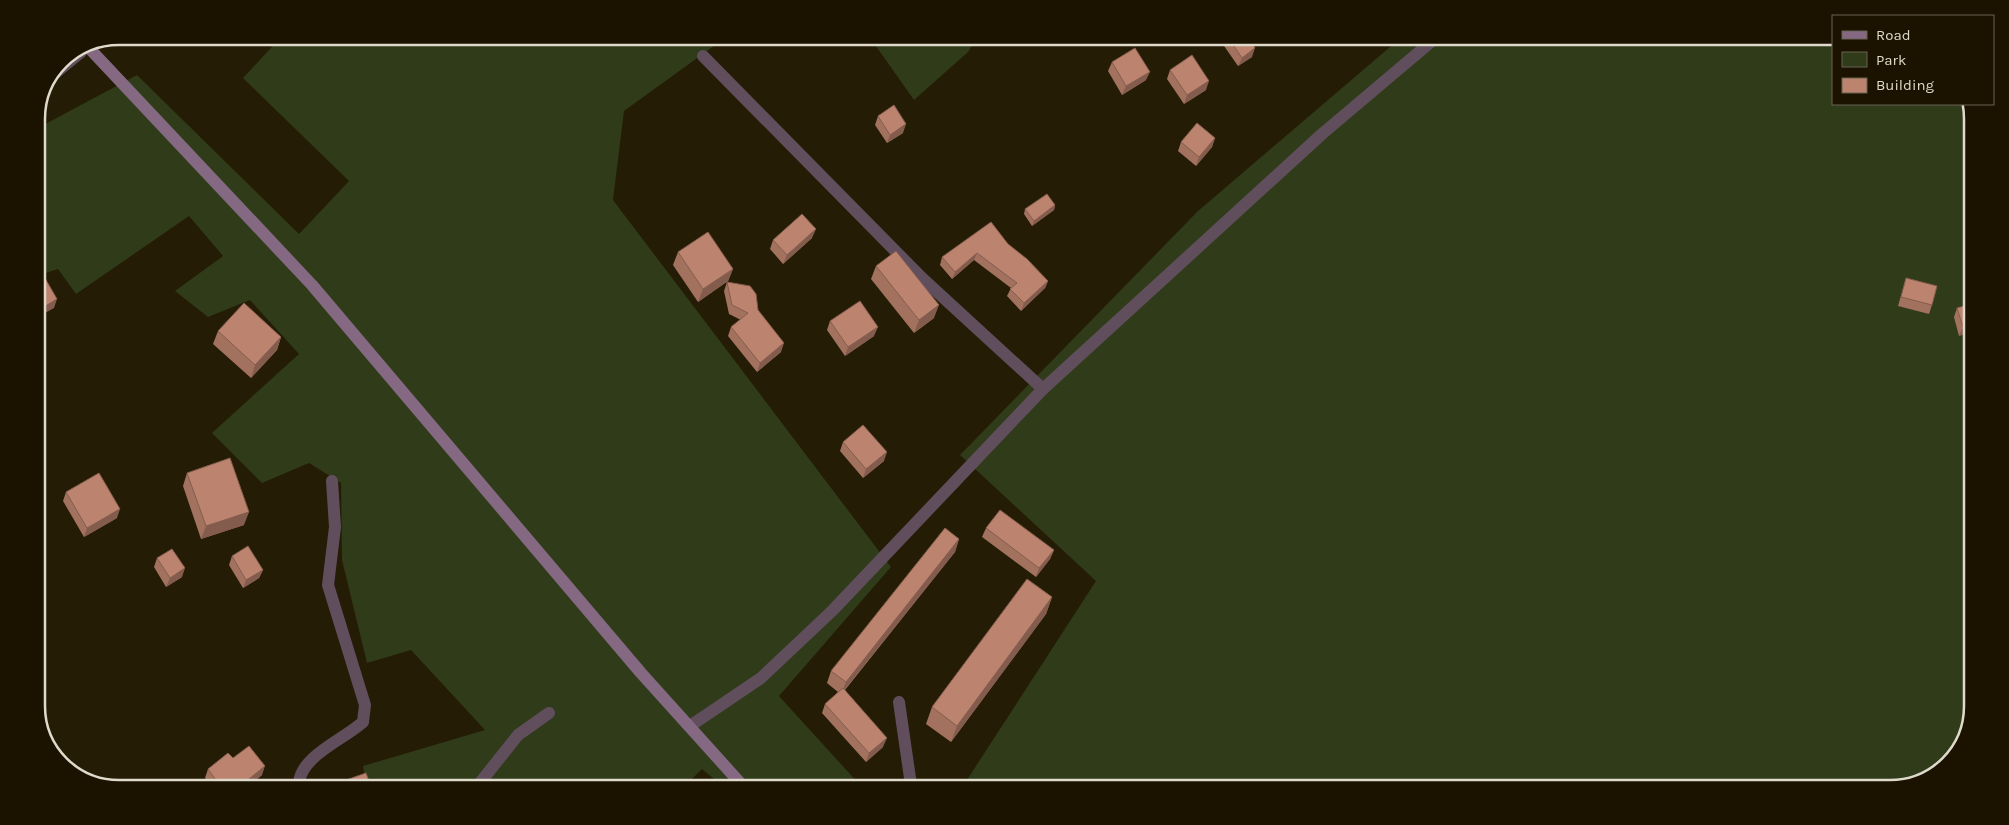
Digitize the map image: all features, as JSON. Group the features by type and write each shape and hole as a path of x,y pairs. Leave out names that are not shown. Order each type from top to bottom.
{"main road":[{"path":"91,51 318,292 641,673 738,780"}],"street":[{"path":"690,726 762,678 818,624 1042,389 1322,134 1427,45"},
{"path":"703,56 922,278 1042,389"},
{"path":"299,780 300,773 308,761 349,735 363,722 365,705 328,585 335,527 332,481"},
{"path":"900,702 910,780"},
{"path":"482,780 518,734 548,713"}],"green space":[{"path":"274,45 715,45 624,111 613,200 891,567 779,696 855,780 715,780 702,769 691,780 365,780 363,766 485,730 411,650 367,663 342,560 341,483 309,463 262,483 212,433 299,354 250,300 208,317 175,291 223,256 189,216 76,294 58,269 45,273 45,124 137,75 299,234 349,181 243,78"},
{"path":"875,45 972,45 968,52 914,100"},
{"path":"1392,45 1832,45 1832,105 1963,105 1964,706 1960,730 1949,751 1939,762 1919,774 1890,780 967,780 1096,581 960,455 1198,211"}],"building":[{"path":"1233,45 1253,45 1255,48 1242,58"},
{"path":"1135,48 1150,72 1126,86 1112,62"},
{"path":"1192,55 1209,81 1187,95 1170,70"},
{"path":"894,105 906,124 890,135 878,116"},
{"path":"1197,123 1215,138 1199,157 1181,142"},
{"path":"1047,194 1055,205 1034,221 1025,209"},
{"path":"802,214 816,229 787,255 773,240"},
{"path":"991,222 1008,244 1027,259 1048,281 1024,303 1010,289 1017,283 977,253 955,272 942,257"},
{"path":"708,232 733,269 703,289 678,252"},
{"path":"896,251 939,305 919,320 876,266"},
{"path":"45,278 57,299 45,306"},
{"path":"1906,278 1937,286 1932,305 1901,297"},
{"path":"727,282 750,286 756,294 758,310 784,343 760,363 731,327 748,313 732,305"},
{"path":"860,301 878,327 848,347 830,321"},
{"path":"244,303 281,337 255,365 218,331"},
{"path":"1964,306 1963,327 1957,308"},
{"path":"863,425 887,452 866,469 843,442"},
{"path":"230,458 249,512 206,526 187,473"},
{"path":"99,473 120,509 87,528 66,492"},
{"path":"1000,510 1054,550 1039,568 986,528"},
{"path":"945,528 959,539 846,682 831,671"},
{"path":"248,546 263,570 246,580 232,556"},
{"path":"172,549 185,568 170,578 157,558"},
{"path":"1027,579 1052,597 957,726 932,707"},
{"path":"843,688 887,738 869,753 825,704"},
{"path":"249,746 265,766 248,780 216,780 208,769 228,753 233,758"},
{"path":"366,773 369,780 346,780"}]}
